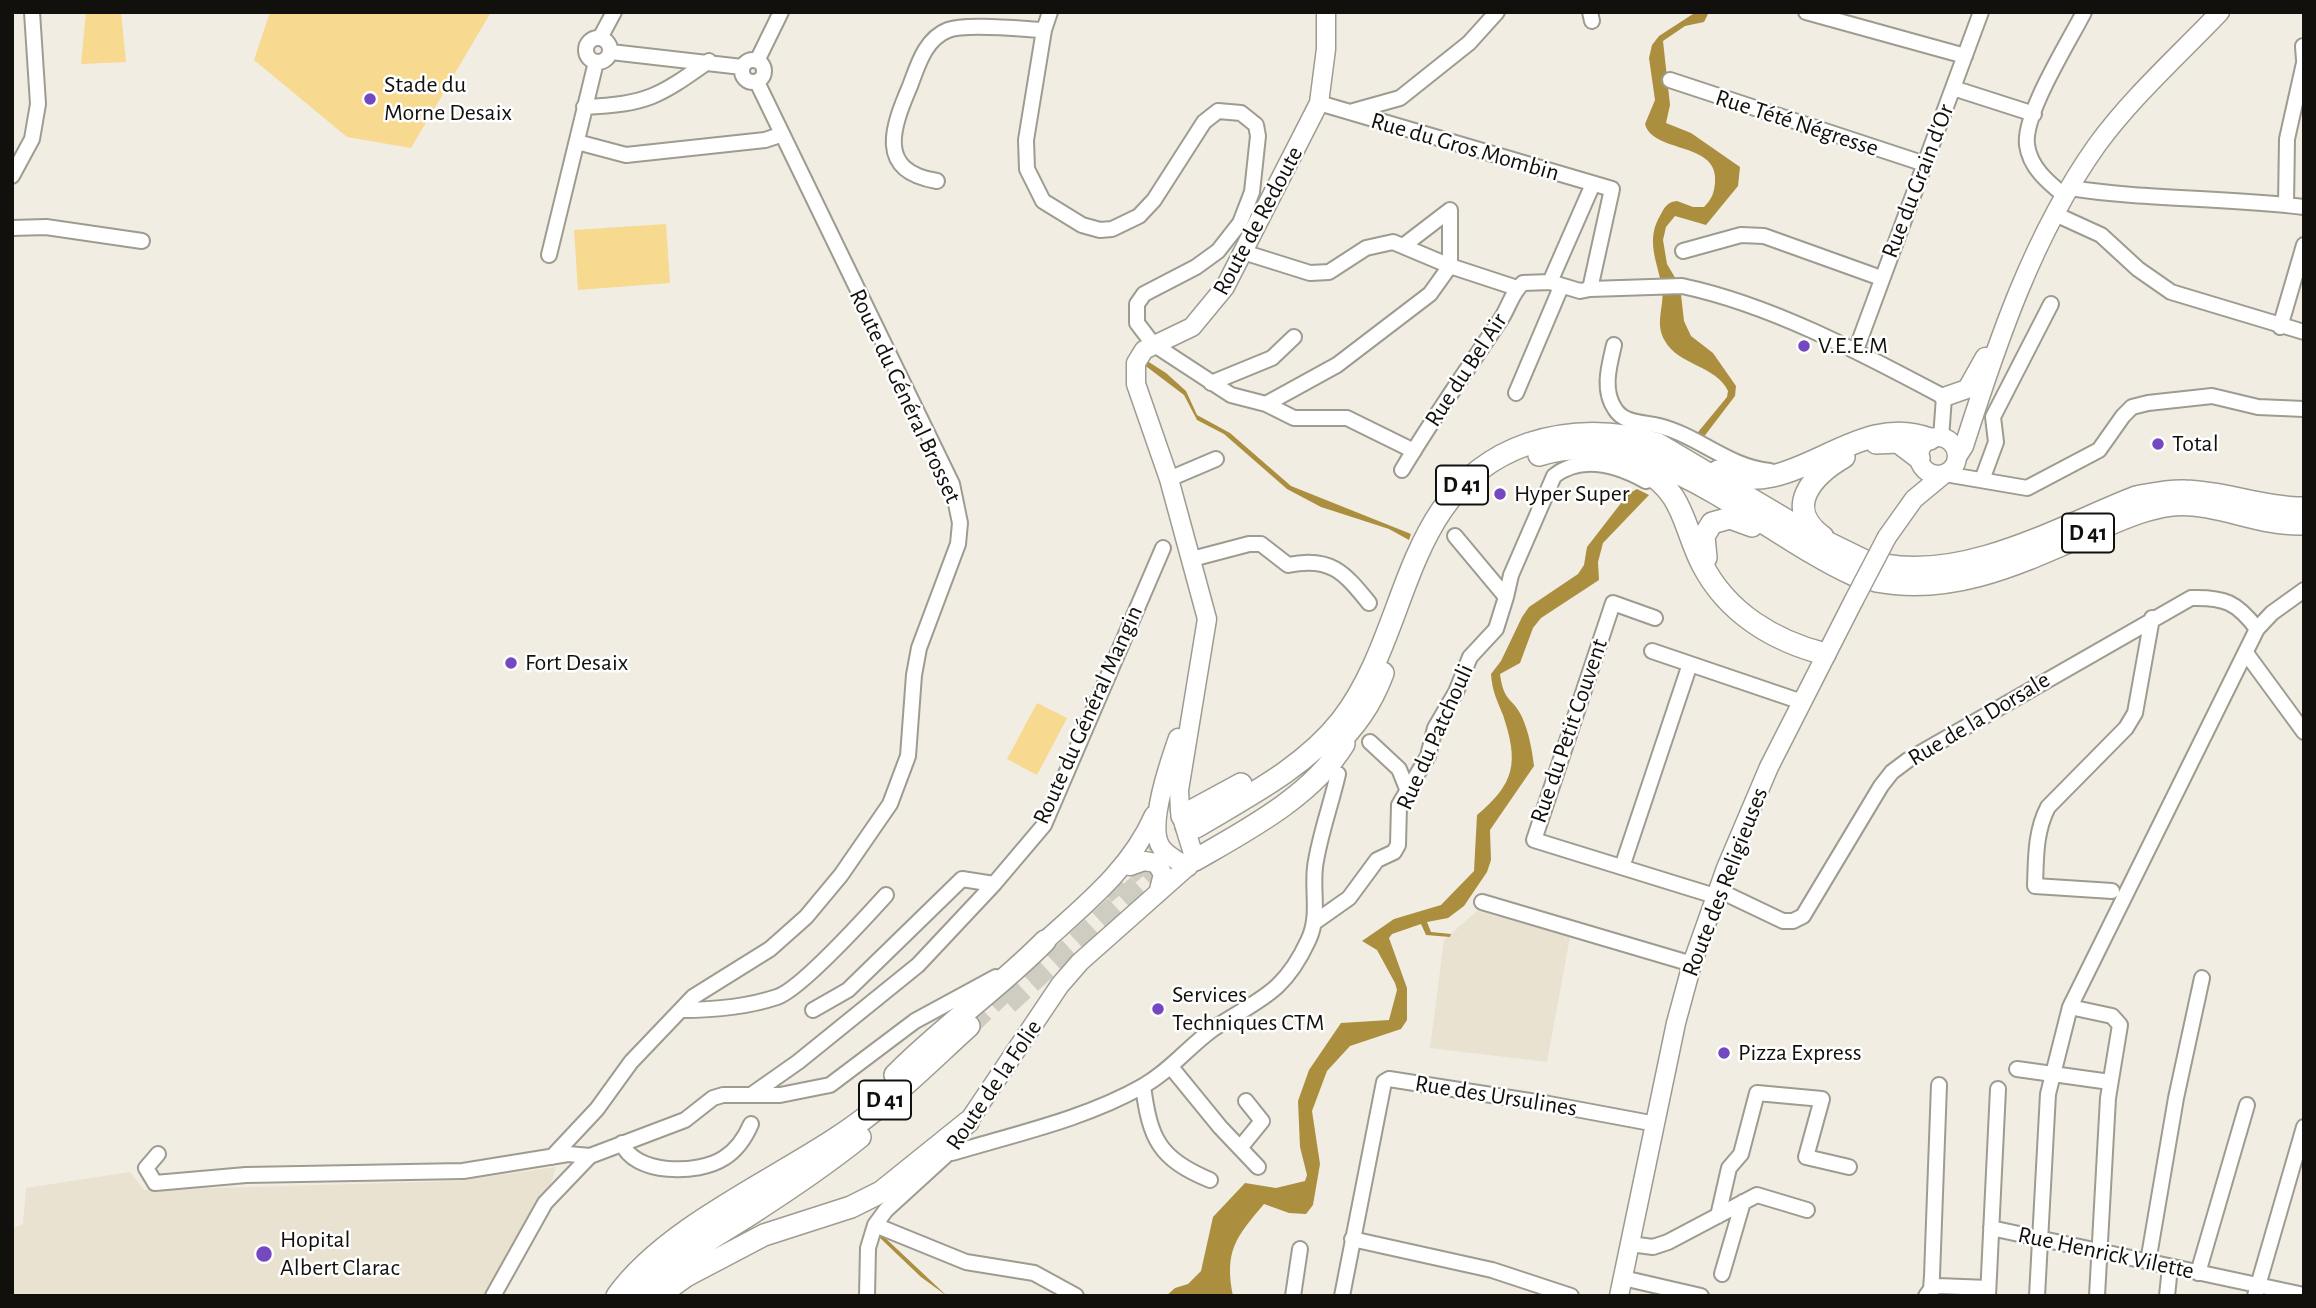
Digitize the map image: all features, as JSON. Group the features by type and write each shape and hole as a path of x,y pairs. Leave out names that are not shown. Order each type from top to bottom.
{"highway":[{"path":"1672,449 1739,478 1752,480 1784,472 1884,432 1903,431 1931,446"},
{"name":"D 41","path":"1194,827 1318,733 1368,677 1431,525 1448,499 1482,468 1520,447 1564,435 1611,434 1643,439 1672,449 1740,494 1855,563"},
{"path":"1855,563 1809,524 1803,506 1807,489 1840,459 1879,442 1931,446"},
{"name":"D 41","path":"1194,827 1311,770 1362,735 1377,688 1436,542 1454,511 1496,475 1527,459 1563,449 1604,449 1656,462 1808,552 1855,563"},
{"path":"1604,449 1661,480 1706,532"},
{"name":"D 41","path":"2304,508 2285,508 2185,491 2164,491 2136,497 1972,561 1880,573 1930,586 1989,575 2117,522 2172,505 2195,506 2276,523 2304,524"},
{"path":"1677,501 1702,563 1733,608 1752,622 1809,650 1825,654"},
{"path":"1714,584 1703,543 1712,523 1730,518 1808,552"},
{"path":"1192,863 1290,799 1362,735"},
{"path":"794,1165 872,1098 928,1041 1020,966 1045,941"},
{"name":"D 41","path":"617,1296 656,1253 870,1113 973,1028 930,1079 815,1173 705,1242 665,1272 641,1296"},
{"path":"657,1296 696,1270 764,1235 851,1207 881,1192 968,1122"},
{"path":"927,1155 952,1153"}],"main road":[{"name":"Route de Redoute","path":"1153,344 1192,327 1209,310 1243,252 1319,103 1326,50 1326,12"},
{"name":"Route des Religieuses","path":"1621,1287 1676,1023 1692,964 1717,893 1769,767 1887,537 1914,499 1950,467 1972,421 2010,310 2067,192 2119,117 2220,12"},
{"path":"1943,404 1967,389 2010,310"},
{"path":"1153,344 1136,363 1136,384 1169,479 1207,619 1179,785 1179,806 1194,827 1192,863 1166,853 1156,834"},
{"path":"1931,446 1972,421"},
{"name":"Route des Religieuses","path":"1914,499 1931,446"},
{"path":"1931,446 1955,448 1950,467 1928,472 1931,446"},
{"path":"1045,941 1130,866 1156,834 1161,799 1198,675"},
{"path":"1104,887 1134,854 1161,799"},
{"path":"1156,834 1194,827"},
{"path":"1130,866 1144,861 1156,863 1163,874 1159,890"},
{"name":"Route de la Folie","path":"968,1122 1060,985 1080,961 1192,863"}],"street":[{"path":"12,176 32,139 38,103 32,12"},
{"path":"611,52 604,61 596,62 589,58 586,50 589,43 600,38 614,12"},
{"path":"757,61 781,12"},
{"path":"1051,12 1044,30 1026,140 1027,169 1044,201 1082,225 1100,230 1112,229 1139,216 1154,200 1204,122 1218,111 1241,113 1255,125 1258,136 1252,192 1240,223 1218,251 1196,267 1144,295 1137,304 1137,323 1153,344"},
{"path":"1345,113 1400,98 1469,43 1497,12"},
{"path":"1806,12 1965,56"},
{"name":"Rue du Grain d'Or","path":"1856,350 1981,12"},
{"path":"2084,12 2034,114 2027,135 2030,155 2045,180 2067,192 2304,207"},
{"path":"937,181 913,174 900,162 892,131 928,45 952,29 1044,30"},
{"path":"600,38 607,41 611,52"},
{"path":"611,52 709,61 742,67"},
{"path":"2286,205 2287,139 2303,56"},
{"path":"750,60 757,61 764,73 757,82 746,80 742,67 750,60"},
{"path":"584,107 636,103 665,92 709,61"},
{"path":"550,254 596,62"},
{"name":"Rue Tété Négresse","path":"1670,80 1925,164"},
{"name":"Route du Général Brosset","path":"552,1157 575,1134 631,1062 706,986 770,949 806,917 841,875 890,804 908,756 914,675 919,648 958,544 960,523 951,484 780,135 757,82"},
{"path":"1953,88 2034,114"},
{"name":"Rue du Gros Mombin","path":"1319,103 1345,113 1612,189 1590,289"},
{"path":"577,142 626,155 765,140 780,135"},
{"path":"1516,393 1592,184"},
{"path":"1266,404 1337,365 1430,293 1450,266 1450,210 1404,246"},
{"path":"2056,214 2101,235 2138,270 2171,292 2280,327 2304,332"},
{"path":"12,228 46,227 142,241"},
{"path":"1683,250 1741,236 1764,236 1881,278"},
{"path":"1243,252 1310,273 1329,272 1366,248 1393,242 1450,266 1517,288 1523,282 1590,289 1688,287 1748,306 1856,350 1943,404 1931,446"},
{"path":"2280,327 2304,245"},
{"name":"Rue du Bel Air","path":"1402,470 1438,409 1503,316 1517,288"},
{"path":"1982,480 1996,443 1993,416 2051,304"},
{"path":"1212,383 1272,358 1294,337"},
{"name":"Rue du Bel Air","path":"1153,344 1231,395 1266,404 1294,418 1347,418 1413,452"},
{"path":"1614,345 1607,374 1610,398 1619,414 1627,420 1676,432 1725,458 1761,470 1802,477 1807,489"},
{"path":"1950,467 1982,480 2027,488 2059,474 2099,450 2123,416 2133,407 2212,396 2258,407 2304,409"},
{"path":"1169,479 1216,459"},
{"name":"Rue du Patchouli","path":"1315,922 1349,898 1377,860 1394,852 1398,845 1399,805 1428,756 1435,728 1456,692 1470,657 1496,629 1511,575 1554,476 1564,468 1580,463 1600,464 1619,468 1677,501"},
{"path":"1455,536 1506,597"},
{"path":"1192,559 1249,544 1261,544 1288,565 1318,562 1330,565 1352,581 1369,603"},
{"name":"Route du Général Mangin","path":"751,1095 798,1062 918,965 994,884 1044,825 1163,548"},
{"path":"2037,1296 2048,1094 2070,1007 2257,629 2272,613 2304,590"},
{"name":"Rue de la Dorsale","path":"1717,893 1783,921 1793,921 1803,916 1860,817 1892,772 2152,618 2191,598 2224,600 2242,609 2257,629"},
{"name":"Rue du Petit Couvent","path":"1655,618 1613,604 1534,835 1537,844 1717,893"},
{"path":"2112,891 2035,886 2040,821 2048,807 2126,728 2135,713 2152,618"},
{"path":"1652,651 1802,702"},
{"path":"2246,653 2304,732"},
{"path":"1622,867 1689,664"},
{"path":"1362,735 1399,769 1407,789"},
{"path":"952,1153 1094,1107 1143,1086 1171,1067 1213,1029 1259,1003 1279,986 1308,941 1315,922 1315,865 1338,774"},
{"path":"813,1010 848,990 962,879 994,884"},
{"path":"681,1010 729,1007 779,997 818,965 886,895"},
{"path":"1482,902 1692,964"},
{"path":"159,1154 146,1168 155,1183 246,1175 463,1171 552,1157 584,1155 685,1120 713,1098 808,1091 836,1082 905,1027 1009,969 1045,941"},
{"path":"2148,1262 2176,1098 2202,978"},
{"path":"2070,1007 2112,1016 2120,1025 2108,1098 2098,1296"},
{"path":"1171,1067 1258,1167"},
{"path":"2017,1069 2110,1082"},
{"name":"Rue des Ursulines","path":"1342,1296 1384,1082 1389,1079 1656,1124"},
{"path":"1928,1293 1940,1085"},
{"path":"1143,1086 1149,1124 1161,1148 1184,1169 1210,1180"},
{"path":"1928,1293 1938,1286 1988,1292 1997,1089"},
{"path":"1718,1216 1729,1168 1741,1154 1757,1093 1822,1099 1807,1157 1849,1167"},
{"path":"1240,1148 1262,1121 1246,1101"},
{"path":"2198,1273 2247,1104"},
{"name":"Route de la Folie","path":"875,1225 886,1210 952,1153 968,1122"},
{"path":"622,1143 632,1159 643,1165 673,1168 708,1165 723,1160 734,1150 751,1124"},
{"path":"2256,1291 2301,1148 2304,1127"},
{"path":"575,1134 584,1155"},
{"path":"493,1296 545,1203 584,1155"},
{"path":"1630,1244 1653,1247 1757,1195 1807,1210"},
{"path":"1722,1274 1743,1202"},
{"path":"867,1296 868,1248 875,1225 966,1262 1034,1273 1076,1296"},
{"name":"Rue Henrick Vilette","path":"1991,1228 2198,1273 2256,1291 2304,1295"},
{"path":"1352,1238 1480,1267 1571,1296"},
{"path":"1293,1296 1300,1249"},
{"path":"2167,1296 2170,1267"},
{"path":"1621,1287 1701,1296"}],"shaded area":[{"path":"86,12 121,12 126,62 81,64"},
{"name":"Stade du Morne Desaix","path":"270,12 491,12 411,148 347,137 254,60"},
{"path":"1696,12 1709,12 1704,22 1685,26 1663,41 1670,105 1666,123 1691,133 1740,167 1738,186 1706,225 1675,216 1666,227 1663,240 1667,264 1680,286 1684,321 1691,336 1713,353 1736,386 1735,396 1703,438 1694,437 1727,397 1728,391 1715,376 1679,355 1665,341 1660,328 1663,294 1653,241 1656,223 1669,203 1677,201 1693,207 1704,207 1707,204 1714,190 1714,170 1707,160 1697,154 1660,140 1645,124 1655,100 1649,58 1652,45 1659,36"},
{"path":"666,224 670,283 578,290 574,230"},
{"path":"1141,357 1166,373 1186,391 1197,415 1230,433 1291,486 1411,534 1409,540 1389,529 1321,507 1287,489 1224,434 1197,420 1184,395 1139,361"},
{"path":"1637,489 1649,495 1603,543 1598,562 1599,580 1541,618 1533,628 1520,663 1500,674 1506,696 1519,711 1524,723 1534,766 1490,830 1491,860 1487,872 1464,906 1448,918 1427,922 1431,932 1451,934 1450,937 1426,935 1421,924 1392,934 1389,938 1407,988 1407,1020 1401,1029 1350,1046 1327,1071 1312,1111 1320,1164 1313,1205 1306,1214 1289,1213 1264,1204 1246,1226 1231,1256 1233,1296 1166,1296 1175,1288 1188,1284 1201,1271 1213,1217 1245,1183 1276,1188 1305,1181 1307,1175 1300,1147 1298,1101 1309,1070 1341,1023 1389,1020 1397,990 1377,950 1362,941 1394,919 1441,905 1474,871 1477,815 1506,782 1512,759 1508,732 1491,674 1501,661 1529,607 1578,574 1584,565 1587,547 1628,494"},
{"path":"1037,703 1067,718 1037,775 1007,759"},
{"path":"1477,911 1570,937 1547,1062 1430,1048 1444,940"},
{"name":"Hopital Albert Clarac","path":"556,1167 545,1203 493,1296 12,1295 12,1229 23,1224 26,1188 130,1172 144,1190 458,1181"},
{"path":"881,1234 947,1296 921,1277 879,1237"}],"tunnel":[{"path":"1105,894 1156,852 1196,827"},
{"path":"1008,1004 1152,872"},
{"path":"969,1026 1014,982"}],"place":[{"name":"Stade du Morne Desaix","path":"370,99"},
{"name":"V.E.E.M","path":"1804,346"},
{"name":"Total","path":"2158,444"},
{"name":"Hyper Super","path":"1500,494"},
{"name":"Fort Desaix","path":"511,663"},
{"name":"Services Techniques CTM","path":"1158,1009"},
{"name":"Pizza Express","path":"1724,1053"},
{"name":"Hopital Albert Clarac","path":"264,1254"}]}
